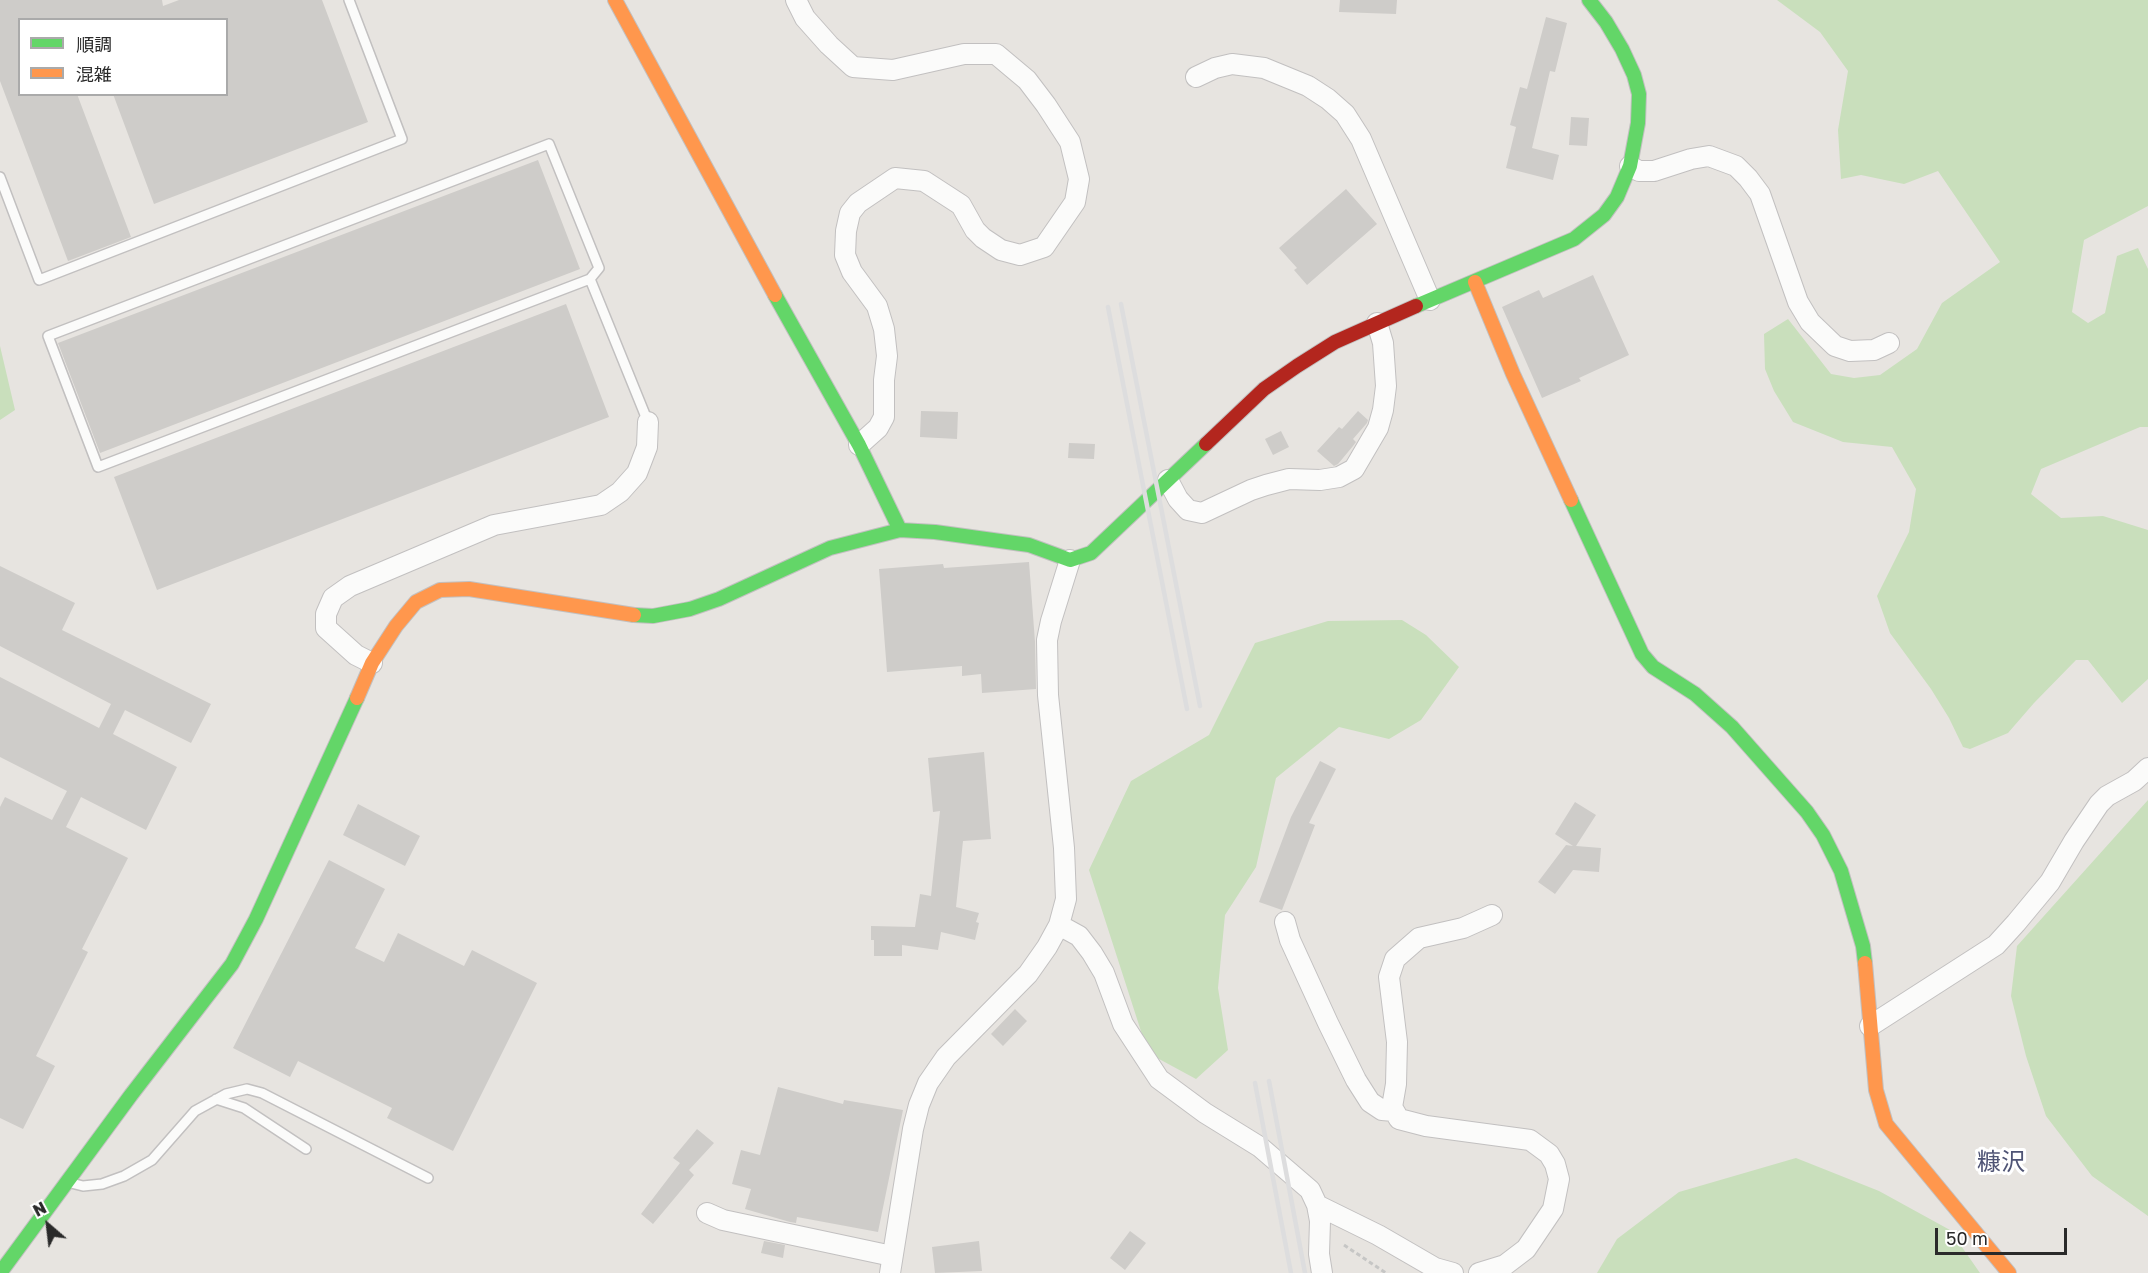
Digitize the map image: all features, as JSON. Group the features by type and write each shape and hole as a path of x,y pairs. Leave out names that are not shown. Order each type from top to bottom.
{"street":[{"path":"615,0 741,235 859,445 900,530"},
{"path":"796,0 805,18 853,67 893,70 964,54 996,54 1027,80 1046,105 1070,142 1079,179 1075,202 1044,246 1020,255 1001,250 983,238 975,230 961,205 924,181 895,178 858,203 850,213 845,255 852,272 877,306 885,329 887,356 884,380 884,417 878,428 859,445"},
{"path":"0,1273 131,1095 232,964 256,919 372,663 396,626 416,602 440,590 470,589 624,615 653,616 690,609 719,599 830,548 900,530 934,532 1029,545 1070,560 1091,553 1264,389 1335,342 1574,239 1604,215 1617,197 1630,166 1638,123 1639,94 1634,75 1606,22 1589,0"},
{"path":"1196,78 1215,68 1232,64 1264,69 1308,86 1345,114 1361,139 1430,300"},
{"path":"1630,166 1639,171 1654,171 1691,159 1709,156 1736,166 1760,194 1787,274 1798,302 1810,322 1835,346 1850,351 1874,350 1889,343"},
{"path":"1474,282 1513,374 1642,654 1653,667 1695,694 1732,727 1808,812 1823,835 1841,871 1863,946 1876,1089 1886,1124 2009,1273"},
{"path":"1168,480 1178,499 1188,510 1202,513 1266,485 1289,479 1320,480 1340,477 1354,469 1378,429 1383,410 1386,386 1383,343 1377,323"},
{"path":"372,663 356,655 326,628 326,614 333,598 350,586 494,525 601,505 620,492 637,473 646,447 648,422"},
{"path":"707,1213 723,1220 891,1265 913,1129 928,1083 946,1057 1028,974 1059,925 1066,898 1066,876 1048,695 1047,640 1070,560"},
{"path":"1870,1026 1996,945 2050,882 2099,804 2107,796 2134,781 2148,768"},
{"path":"1479,1273 1505,1265 1526,1250 1552,1209 1559,1179 1555,1164 1550,1154 1530,1140 1426,1126 1399,1119 1392,1107 1396,1084 1397,1042 1389,977 1395,959 1419,938 1463,928 1492,915"},
{"path":"1285,922 1290,940 1356,1080 1370,1102 1382,1110 1395,1111"},
{"path":"1059,925 1079,936 1092,953 1104,973 1123,1024 1159,1079 1205,1113 1260,1147 1310,1190 1317,1205 1320,1221 1319,1254 1322,1273"},
{"path":"1317,1205 1378,1235 1435,1268 1453,1273"}],"lane":[{"path":"0,177 39,280 402,139 349,0"},
{"path":"549,144 599,268 590,279 98,467 48,336 549,144"},
{"path":"590,279 648,422"},
{"path":"68,1182 83,1186 102,1184 141,1168 152,1160 195,1111 226,1094 247,1089 262,1093 428,1178"},
{"path":"216,1099 244,1108 306,1149"}],"path":[{"path":"1344,1245 1386,1273"}],"green space":[{"path":"1777,0 2148,0 2148,206 2084,240 2072,312 2088,323 2105,313 2117,256 2138,248 2148,269 2148,427 2140,427 2041,469 2031,494 2061,518 2103,516 2148,530 2148,679 2122,703 2088,660 2076,660 2008,733 1970,749 1963,747 1931,689 1890,633 1877,596 1909,532 1916,489 1892,447 1843,442 1793,422 1774,391 1765,369 1764,334 1788,319 1831,374 1854,378 1880,375 1917,349 1942,303 2000,262 1938,171 1904,184 1861,175 1841,179 1838,130 1848,71 1820,32"},
{"path":"0,346 15,410 0,420"},
{"path":"1402,620 1426,635 1459,667 1421,720 1389,739 1339,727 1276,778 1256,867 1225,915 1218,988 1228,1050 1196,1079 1148,1053 1089,870 1131,781 1209,735 1255,643 1328,621"},
{"path":"2148,800 2148,1216 2092,1176 2046,1116 2026,1056 2011,996 2017,946"},
{"path":"1796,1158 1879,1191 1950,1230 1980,1273 1597,1273 1617,1239 1679,1192"}],"building":[{"path":"0,0 162,0 163,6 179,0 322,0 368,122 154,204 114,96 228,96 228,18 18,18 18,96 78,96 131,237 68,261 0,81"},
{"path":"1340,0 1397,0 1396,14 1339,12"},
{"path":"1546,17 1567,23 1555,72 1550,71 1532,148 1559,155 1553,180 1506,168 1516,127 1510,125 1520,87 1527,89"},
{"path":"1571,117 1589,118 1587,146 1569,145"},
{"path":"538,160 580,269 100,453 58,343"},
{"path":"1346,189 1377,224 1307,285 1294,270 1297,268 1279,248"},
{"path":"1593,275 1629,355 1579,378 1581,381 1542,398 1502,307 1539,290 1543,298"},
{"path":"566,304 609,417 157,590 114,477"},
{"path":"921,411 958,412 957,439 920,437"},
{"path":"1358,411 1368,420 1367,423 1353,439 1356,442 1353,446 1334,466 1317,451 1339,427 1342,429"},
{"path":"1281,431 1289,447 1273,455 1265,439"},
{"path":"1069,443 1095,444 1094,459 1068,458"},
{"path":"1029,562 1036,689 982,693 981,674 962,676 962,666 887,672 879,569 943,564 944,568"},
{"path":"0,566 75,603 62,630 211,704 191,743 125,710 113,734 177,767 146,830 81,797 66,827 128,858 82,949 88,952 36,1056 55,1066 23,1129 0,1118 0,807 5,797 52,820 67,791 0,757 0,677 99,728 111,704 0,646"},
{"path":"984,752 991,839 963,841 956,907 979,913 975,940 941,932 938,950 902,945 902,956 874,956 871,926 915,927 920,894 931,896 940,811 933,812 928,758"},
{"path":"1320,761 1336,769 1309,823 1315,825 1282,910 1259,902 1291,817"},
{"path":"1575,802 1596,815 1576,846 1601,848 1599,872 1573,870 1555,894 1538,882 1566,845 1573,846 1555,834"},
{"path":"358,804 420,836 405,866 343,835"},
{"path":"329,860 385,889 355,948 384,962 398,933 464,966 472,950 537,983 453,1151 387,1118 392,1108 298,1061 290,1077 233,1048"},
{"path":"1015,1009 1027,1021 1003,1046 991,1034"},
{"path":"778,1087 843,1104 844,1100 903,1110 878,1232 797,1217 796,1223 790,1222 745,1209 751,1189 732,1184 741,1150 760,1155"},
{"path":"697,1129 714,1143 689,1170 694,1175 653,1224 641,1214 680,1163 673,1158"},
{"path":"1130,1231 1146,1243 1125,1270 1110,1258"},
{"path":"764,1241 785,1245 783,1258 761,1253"},
{"path":"979,1241 982,1271 935,1273 932,1247"}],"railway":[{"path":"1121,304 1200,706"},
{"path":"1108,307 1187,709"},
{"path":"1269,1081 1305,1273"},
{"path":"1255,1083 1291,1273"}],"traffic: fast":[{"path":"1416,306 1574,239 1604,215 1617,197 1630,166 1638,123 1639,94 1634,75 1622,49 1606,22 1589,0"},
{"path":"775,295 859,445 900,530"},
{"path":"634,615 653,616 690,609 719,599 830,548 900,530 935,532 1029,545 1070,560 1091,553 1206,444"},
{"path":"1571,500 1642,654 1653,667 1695,694 1732,727 1807,812 1823,835 1841,871 1863,946 1865,963"},
{"path":"0,1273 131,1095 232,964 256,919 357,698"}],"traffic: slow":[{"path":"615,0 775,295"},
{"path":"1475,282 1513,374 1571,500"},
{"path":"357,698 372,663 396,626 416,602 440,590 469,589 634,615"},
{"path":"1865,963 1876,1090 1886,1124 2009,1273"}],"traffic: jam":[{"path":"1206,444 1264,389 1297,366 1335,342 1416,306"}],"district":[{"name":"糠沢","path":"2001,1162"}]}
